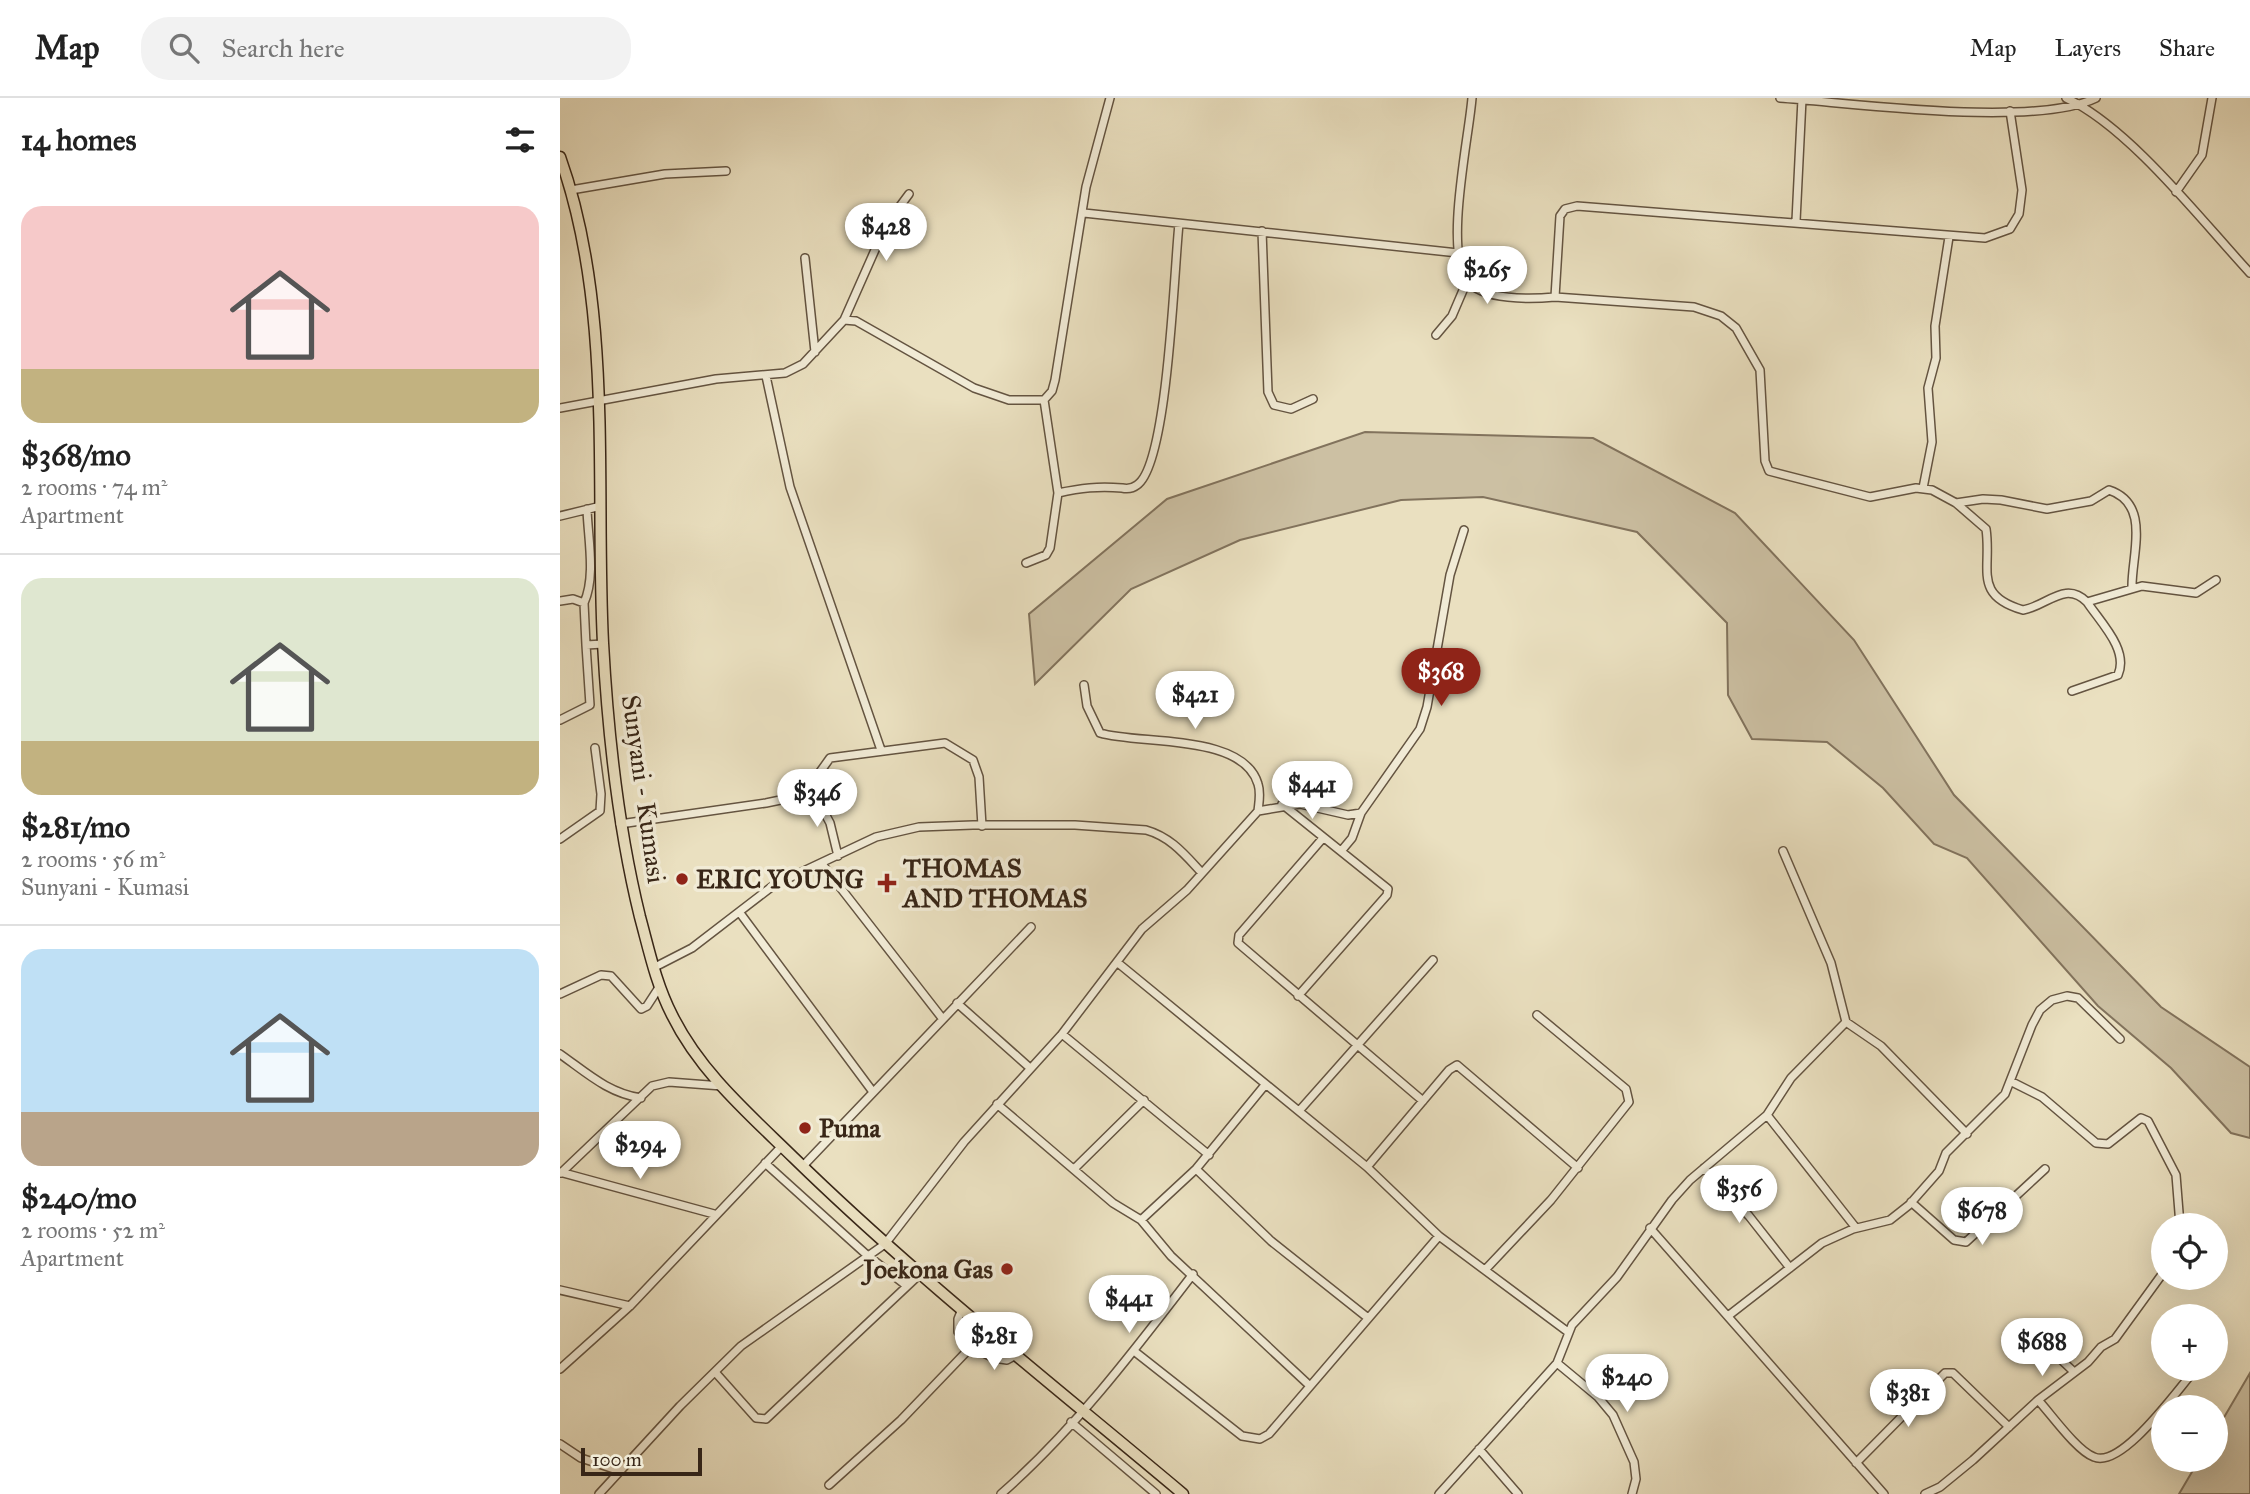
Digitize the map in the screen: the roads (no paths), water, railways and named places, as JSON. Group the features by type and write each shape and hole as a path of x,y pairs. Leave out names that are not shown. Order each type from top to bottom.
{"main road":[{"name":"Sunyani - Kumasi","path":"560,157 581,230 596,348 603,644 620,824 625,861 660,986 688,1045 722,1086 782,1146 884,1244 1183,1494"}],"street":[{"path":"844,320 856,321 892,339 974,388 1009,400 1044,400 1052,391 1055,380 1084,213 1086,187 1110,98"},
{"path":"1472,98 1458,214 1458,253 1467,281 1481,290 1521,299 1555,297 1710,310 1736,328 1758,362 1765,461 1769,471 1870,497 1923,488 1933,490 1956,503 1986,529 1987,584 1995,596 2023,610 2064,592 2080,595 2087,602 2120,652 2122,665 2118,675 2072,691"},
{"path":"1780,98 2010,111 2083,104 2096,98"},
{"path":"2066,98 2083,104 2119,134 2250,273"},
{"path":"2176,192 2202,155 2213,98"},
{"path":"1796,221 1802,99"},
{"path":"1555,297 1560,216 1565,209 1577,206 1689,217 1796,221 1949,237 1985,238 1998,235 2010,229 2019,214 2022,190 2010,111"},
{"path":"571,190 665,174 726,171"},
{"path":"560,408 716,379 785,373 803,364 844,320 886,225 909,194"},
{"path":"1084,213 1458,253"},
{"path":"1058,493 1096,485 1129,489 1138,485 1153,461 1161,423 1179,224"},
{"path":"1262,231 1268,392 1274,405 1291,409 1314,398"},
{"path":"1923,488 1932,442 1928,388 1936,358 1935,326 1949,237"},
{"path":"805,258 815,352"},
{"path":"1436,335 1452,316 1467,281"},
{"path":"766,376 790,487 881,750"},
{"path":"1026,563 1046,555 1050,548 1058,493 1044,400"},
{"path":"1956,503 1983,499 2001,500 2047,509 2091,501 2109,490 2122,494 2132,504 2136,516 2133,586"},
{"path":"560,516 601,506"},
{"path":"560,720 590,705 584,603 590,583 587,509"},
{"path":"1342,850 1352,838 1361,813 1420,729 1427,707 1450,575 1464,530"},
{"path":"2087,602 2133,586 2196,593 2216,580"},
{"path":"560,601 573,599 584,603"},
{"path":"586,645 603,644"},
{"path":"1084,685 1087,706 1100,733 1116,738 1188,744 1230,756 1247,767 1258,781 1258,811"},
{"path":"838,856 830,823 814,793 820,772 831,758 945,743 973,760 979,777 982,826"},
{"path":"560,839 600,811 601,794 595,748"},
{"path":"620,824 766,803 814,793"},
{"path":"599,1494 741,1346 884,1244 948,1161 1062,1034 1142,929 1202,873 1258,811 1282,804 1300,804 1348,815 1361,813"},
{"path":"1282,804 1388,889 1387,895 1298,996"},
{"path":"653,968 692,947 774,885 876,837 919,827 1075,825 1146,830 1174,844 1202,873"},
{"path":"1323,838 1239,935 1238,943 1356,1047 1423,1101"},
{"path":"1783,852 1831,963 1846,1022 1881,1046 1967,1134"},
{"path":"822,864 942,1018"},
{"path":"740,913 873,1092"},
{"path":"803,1166 1031,927"},
{"path":"1299,1111 1433,960"},
{"path":"1118,963 1367,1167 1439,1236 1568,1332"},
{"path":"560,994 601,975 611,976 640,1009 647,1006 660,986"},
{"path":"1728,1316 1822,1243 1856,1228 1890,1220 1911,1202 1939,1171 1946,1153 1967,1134 2012,1082 2032,1025 2040,1010 2052,1000 2067,996 2078,999 2120,1039"},
{"path":"957,1003 1030,1068"},
{"path":"1485,1270 1578,1168 1629,1102 1626,1088 1537,1015"},
{"path":"1439,1494 1557,1363 1568,1332 1618,1278 1650,1228 1690,1180 1767,1115 1791,1078 1846,1022"},
{"path":"1062,1034 1209,1154"},
{"path":"560,1054 596,1082 622,1096 641,1098"},
{"path":"1367,1167 1449,1070 1460,1066 1578,1168"},
{"path":"561,1172 652,1086 660,1082 722,1086"},
{"path":"2012,1082 2042,1097 2096,1143 2108,1144 2134,1120 2141,1118 2148,1121 2176,1175 2179,1213"},
{"path":"1141,1220 1196,1169 1265,1085"},
{"path":"1074,1169 1144,1100"},
{"path":"997,1104 1114,1203 1141,1220 1161,1246 1309,1385"},
{"path":"1767,1115 1829,1189 1856,1228"},
{"path":"560,1369 630,1306 714,1214 782,1146"},
{"path":"765,1163 868,1256 907,1286"},
{"path":"1704,1168 1749,1216 1790,1268"},
{"path":"1196,1169 1271,1241 1368,1318"},
{"path":"1911,1202 1954,1240 1966,1242 2045,1169"},
{"path":"561,1172 714,1214"},
{"path":"1650,1228 1884,1494"},
{"path":"1134,1350 1180,1390 1251,1439 1260,1439 1269,1434 1439,1236"},
{"path":"715,1372 756,1418 765,1419 920,1274"},
{"path":"1001,1494 1030,1469 1134,1350 1193,1274"},
{"path":"560,1290 630,1306"},
{"path":"1925,1494 1940,1486 1973,1460 2038,1400 2115,1339 2151,1290"},
{"path":"962,1309 958,1319 958,1332 971,1347 994,1358 1007,1360 1016,1354"},
{"path":"2031,1331 2073,1371"},
{"path":"829,1485 901,1420 971,1347"},
{"path":"1557,1363 1598,1397 1613,1415 1634,1462 1632,1494"},
{"path":"1856,1463 1945,1373 1953,1373 2009,1427"},
{"path":"2038,1400 2083,1450 2094,1457 2105,1459 2126,1449 2185,1381"},
{"path":"1071,1422 1156,1494"},
{"path":"560,1444 581,1458 620,1471"},
{"path":"1479,1449 1518,1494"}],"place":[{"name":"ERIC YOUNG","path":"682,879"},
{"name":"THOMAS AND THOMAS","path":"887,883"},
{"name":"Puma","path":"805,1128"},
{"name":"Joekona Gas","path":"1007,1269"}]}
